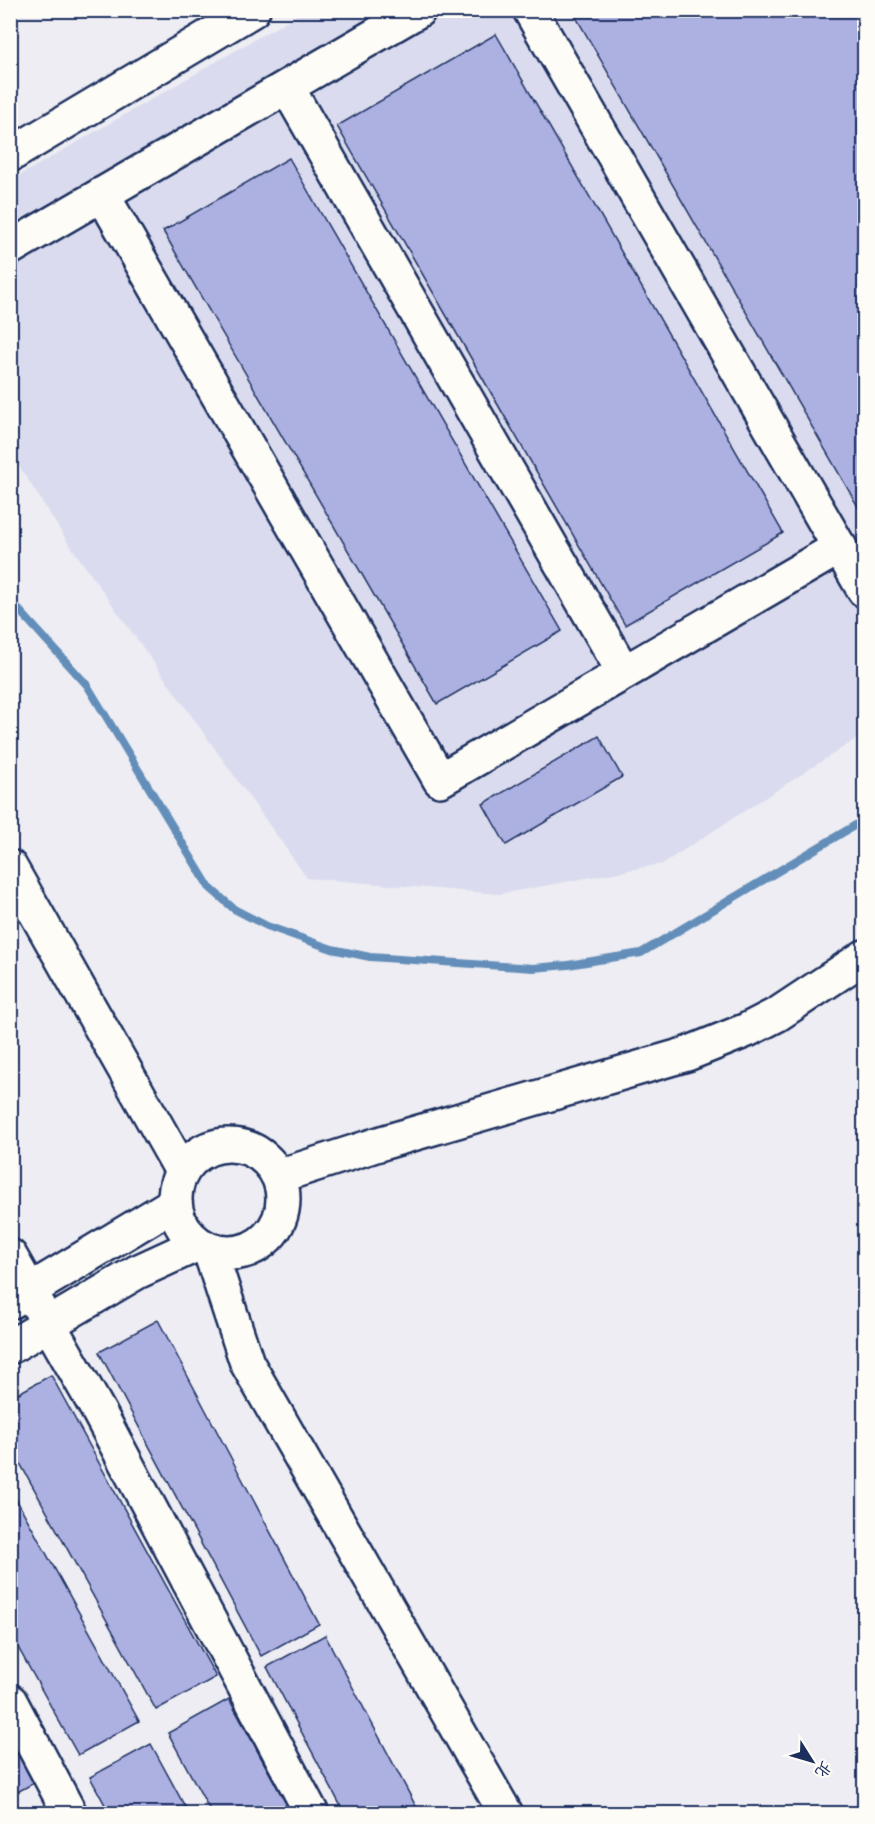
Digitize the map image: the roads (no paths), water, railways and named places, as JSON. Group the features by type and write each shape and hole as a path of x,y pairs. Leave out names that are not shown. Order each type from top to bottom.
{"street":[{"path":"10,155 253,10"},
{"path":"10,248 419,10"},
{"path":"530,10 864,590"},
{"path":"287,87 624,673"},
{"path":"102,195 440,780 840,547"},
{"path":"10,867 182,1171"},
{"path":"279,1176 385,1142 687,1054 747,1030 778,1014 864,957"},
{"path":"224,1144 240,1145 256,1151 269,1162 279,1176 284,1192 280,1218 273,1230 253,1248 225,1254 204,1247 187,1234 178,1219 174,1203 176,1186 182,1171 193,1158 207,1149 224,1144"},
{"path":"20,1296 174,1203"},
{"path":"10,1347 137,1272 204,1247"},
{"path":"204,1247 247,1363 506,1814"},
{"path":"10,1256 20,1296 49,1324 99,1412 312,1814"},
{"path":"10,1701 70,1814"}],"waterway":[{"path":"10,600 87,685 209,887 234,909 267,926 332,949 370,957 533,968 568,965 641,953 864,820"}]}
